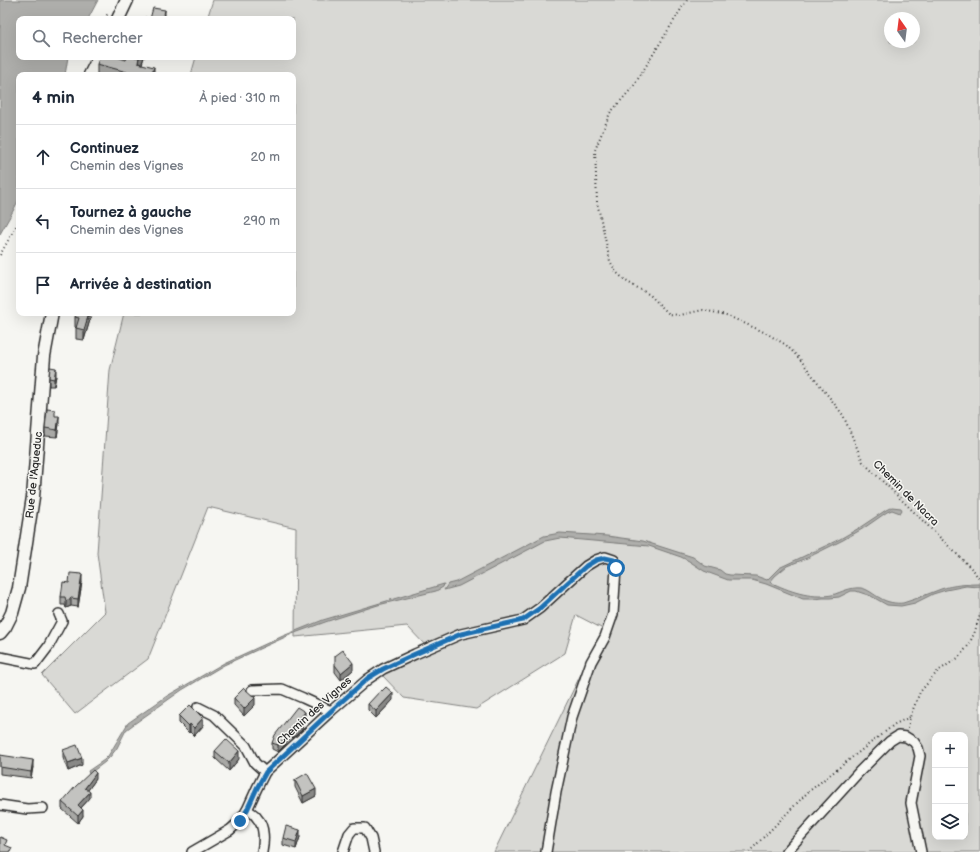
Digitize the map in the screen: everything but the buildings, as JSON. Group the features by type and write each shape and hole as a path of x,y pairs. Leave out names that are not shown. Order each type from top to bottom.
{"street":[{"path":"119,16 127,0"},
{"path":"92,72 98,60"},
{"name":"Rue de l'Aqueduc","path":"0,633 5,627 12,613 19,588 33,496 44,356 51,316"},
{"name":"Chemin des Vignes","path":"192,852 230,830 240,821 266,772 368,678 383,669 461,634 523,620 540,608 591,563 605,558 614,560 616,568 613,614 605,637 591,662 572,717 556,792 546,852"},
{"path":"0,657 35,664 48,647 62,621 59,614"},
{"path":"252,690 282,689 331,711"},
{"path":"198,707 214,715 246,746 255,763 266,772"},
{"path":"786,852 859,772 890,741 898,736 906,737 914,742 918,748 920,756 912,803 921,852"},
{"path":"0,805 27,809 42,808"},
{"path":"247,810 258,818 262,827 262,852"},
{"path":"343,852 349,834 354,828 364,828 371,838 374,852"}],"path":[{"name":"Chemin de Nacra","path":"688,0 678,13 633,86 610,113 595,150 597,202 610,261 616,272 626,282 650,295 669,314 680,314 703,310 726,315 766,333 786,345 799,358 843,415 863,462 974,571 980,581"},
{"path":"0,255 16,226"},
{"path":"749,852 808,792 895,724 910,717 920,692 938,671 958,658 968,646 974,634 980,615"}],"shaded area":[{"path":"0,0 98,0 90,16 16,16 16,60 68,60 66,72 16,72 16,205 0,234"},
{"path":"213,0 980,0 980,852 494,852 603,629 576,615 565,653 476,709 404,698 382,675 427,647 407,626 295,637 296,528 208,507 148,659 75,714 42,675 105,612 97,553 110,370 123,316 296,316 296,72 192,72 195,60 296,60 296,16 208,16"},
{"path":"892,507 901,508 902,510 900,513 892,510 887,512 843,540 787,566 770,582 792,591 816,596 832,595 850,589 861,588 885,601 897,603 904,603 950,587 980,584 980,587 966,586 946,590 933,594 915,603 901,606 887,605 871,596 856,591 851,591 839,597 803,599 752,580 728,580 704,571 681,557 649,546 560,538 545,541 459,586 444,590 448,584 456,582 544,536 560,533 607,536 643,541 693,557 705,566 720,570 725,574 756,576 767,580 779,568 840,539"},
{"path":"444,584 443,587 436,591 378,605 292,634 224,665 182,690 126,730 117,748 110,757 89,774 88,771 108,756 128,723 167,696 224,663 283,636 323,620"}],"route":[{"path":"240,821 266,772 368,678 383,669 461,634 523,620 540,608 586,566 596,560 605,558 614,560 616,568"}]}
